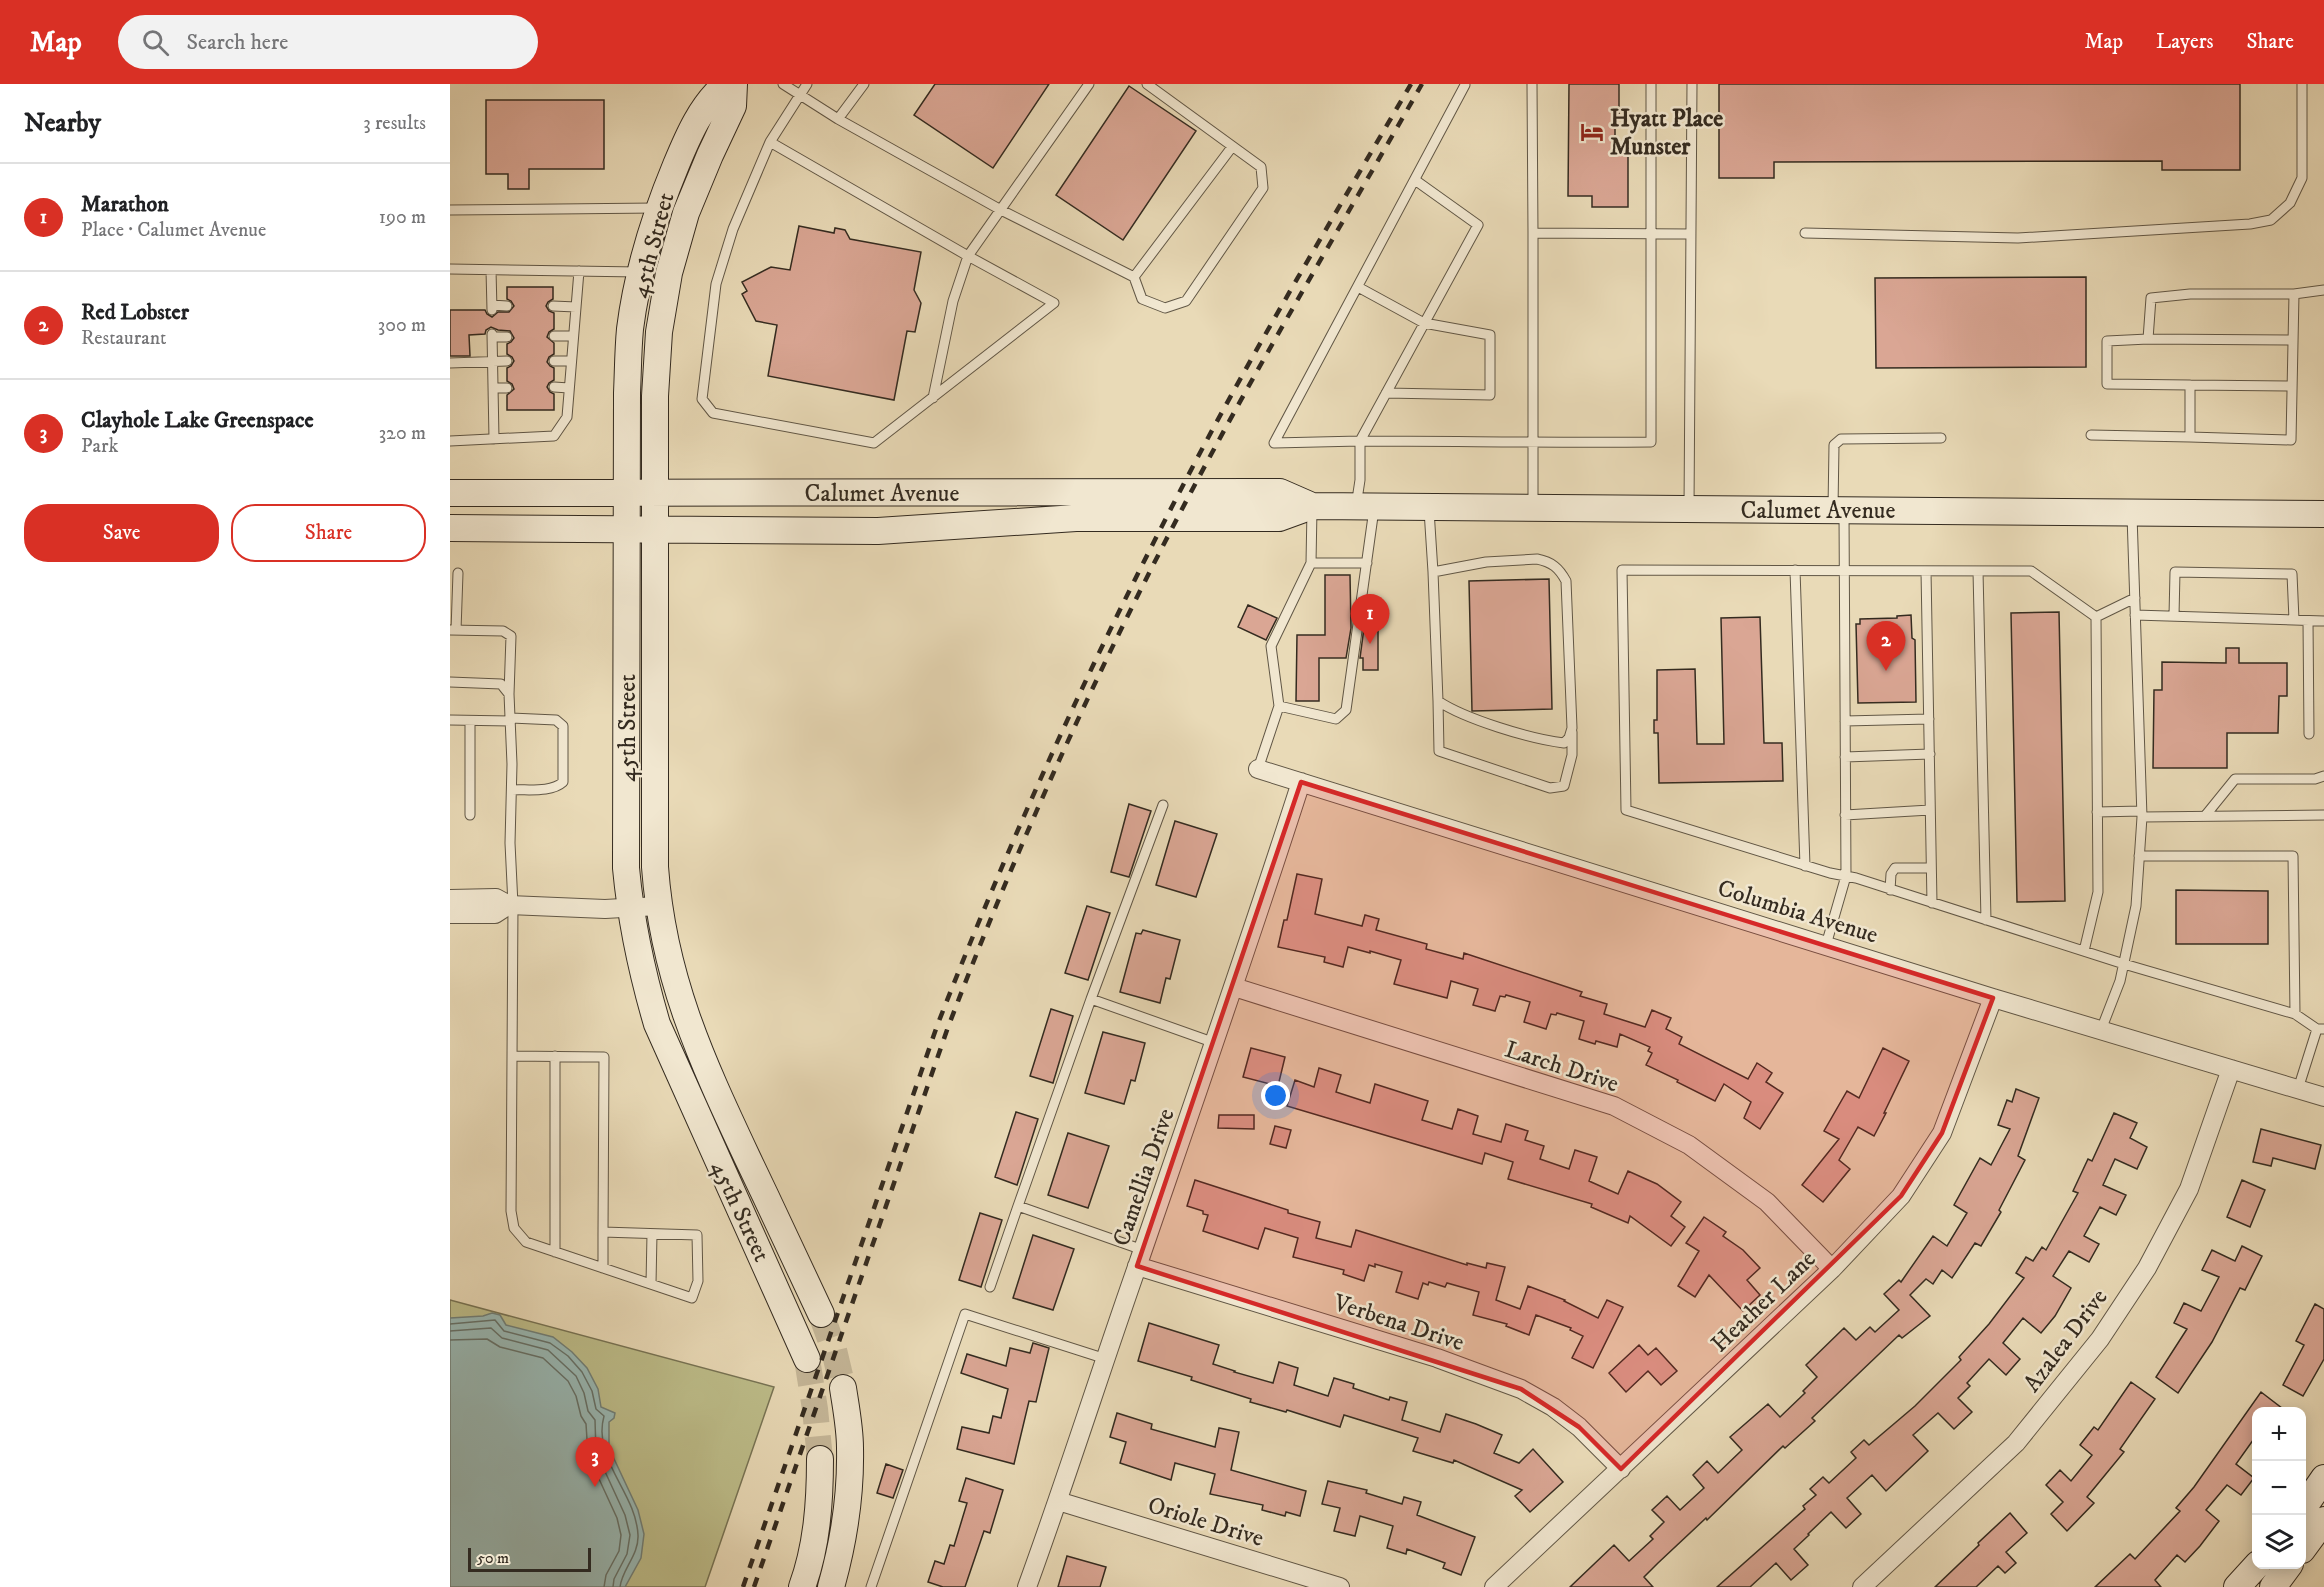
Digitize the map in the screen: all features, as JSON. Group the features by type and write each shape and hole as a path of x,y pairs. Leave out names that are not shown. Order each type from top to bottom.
{"main road":[{"name":"45th Street","path":"726,84 711,96 686,142 658,208 641,272 630,329 626,868 630,909 643,975 657,1024 807,1359"},
{"name":"45th Street","path":"734,84 733,106 686,213 669,273 659,332 655,396 655,867 658,906 671,971 686,1017 710,1078 821,1314"},
{"name":"Calumet Avenue","path":"450,493 1280,492 1312,506"},
{"name":"Calumet Avenue","path":"450,528 878,531 1076,518 1279,518 1312,506 2324,514"},
{"path":"831,1587 842,1548 849,1500 850,1447 843,1388"},
{"path":"802,1587 814,1540 820,1501 820,1459"},
{"path":"2306,1503 2324,1478"},
{"path":"2306,1543 2324,1520"},
{"path":"2273,1587 2286,1569"}],"street":[{"name":"Columbia Avenue","path":"1258,769 1993,998 2324,1097"},
{"name":"Camellia Drive","path":"1027,1587 1215,1043 1301,782"},
{"path":"450,898 496,898 511,905 630,909 658,906"},
{"path":"450,914 495,914 511,905"},
{"name":"Larch Drive","path":"1234,987 1614,1106 1689,1145 1767,1202 1832,1269"},
{"name":"Heather Lane","path":"1494,1587 1832,1269 1901,1196 1942,1133 1993,998"},
{"name":"Azalea Drive","path":"1862,1587 2016,1443 2100,1339 2147,1269 2189,1190 2231,1069"},
{"name":"Verbena Drive","path":"1140,1258 1437,1358 1521,1389 1553,1407 1579,1427 1621,1469"},
{"name":"Oriole Drive","path":"1058,1501 1340,1587"}],"lane":[{"path":"783,84 838,119 1001,210 1134,278 1142,299 1165,308 1186,301 1263,188 1261,167 1147,84"},
{"path":"770,142 1054,303 874,443 713,413 702,399 716,284 733,228 770,142 807,84"},
{"path":"838,119 864,84"},
{"path":"933,398 954,301 968,256 1089,84"},
{"path":"1532,84 1533,508"},
{"path":"1465,85 1274,443 1651,442 1651,84"},
{"path":"1689,509 1692,84"},
{"path":"1806,233 2018,238 2250,224 2271,220 2290,203 2302,178 2302,84"},
{"path":"1134,278 1232,147"},
{"path":"1279,706 1336,719 1346,710 1367,563 1365,507 1360,480 1360,441 1478,225 1414,180"},
{"path":"450,210 658,208"},
{"path":"1533,233 1691,234"},
{"path":"450,269 641,272"},
{"path":"491,270 492,308 507,306"},
{"path":"450,441 554,436 567,417 579,271"},
{"path":"1358,286 1424,323 1490,335 1490,395 1386,393"},
{"path":"2148,339 2151,298 2190,294 2294,294 2324,290"},
{"path":"2091,435 2291,440 2294,294"},
{"path":"554,306 576,307"},
{"path":"494,439 492,336 507,337"},
{"path":"554,336 573,336"},
{"path":"2292,386 2108,384 2107,341 2293,340"},
{"path":"450,363 507,361"},
{"path":"554,361 571,361"},
{"path":"2190,385 2190,437"},
{"path":"554,387 569,388"},
{"path":"493,388 507,388"},
{"path":"1826,945 1846,876 1844,570 1834,445 1841,438 1941,438"},
{"path":"1258,769 1279,706 1271,646 1311,562 1312,506"},
{"path":"1429,507 1439,751 1550,788 1564,786 1572,755 1572,728 1566,581 1560,569 1548,562 1537,560 1486,562 1433,572"},
{"path":"2101,1030 2120,981 2136,906 2142,814 2132,513"},
{"path":"1311,562 1367,563"},
{"path":"2096,617 2031,571 1622,570 1626,810 1805,866 1846,876 2124,964 2295,1014 2321,1029 2298,1089"},
{"path":"1795,570 1805,866"},
{"path":"1926,571 1932,903"},
{"path":"1978,571 1986,920"},
{"path":"2174,616 2175,572 2292,574 2294,620"},
{"path":"458,573 453,630 502,631 511,636 509,694 512,790 510,843 511,1211 514,1228 526,1242 692,1298 698,1281 697,1235 603,1232"},
{"path":"2096,617 2135,598"},
{"path":"2135,615 2324,621"},
{"path":"2084,951 2098,892 2096,617"},
{"path":"2308,621 2309,734"},
{"path":"450,682 501,684 509,694"},
{"path":"1438,701 1452,710 1555,742 1564,743 1569,738 1572,728"},
{"path":"1845,721 1929,719"},
{"path":"450,720 556,720 563,726 563,782 558,787 512,790"},
{"path":"470,721 470,814"},
{"path":"1845,757 1929,754"},
{"path":"2205,816 2235,779 2324,776"},
{"path":"990,1287 1091,999 1163,806"},
{"path":"1845,815 1930,810"},
{"path":"2097,812 2205,816 2324,815"},
{"path":"2139,856 2293,856 2295,1014"},
{"path":"1890,890 1891,874 1895,868 1931,868"},
{"path":"1091,999 1215,1043"},
{"path":"512,1056 604,1057 603,1268"},
{"path":"555,1056 555,1252"},
{"path":"1018,1206 1140,1258"},
{"path":"651,1284 652,1234"},
{"path":"871,1587 965,1314 1106,1359"}],"highlighted area":[{"path":"1301,782 1993,998 1942,1133 1901,1196 1621,1469 1579,1427 1521,1389 1137,1266"}],"green space":[{"path":"450,1300 774,1387 705,1587 450,1587"}],"water":[{"path":"492,1313 500,1315 506,1325 553,1337 572,1352 587,1368 598,1389 601,1407 615,1413 614,1418 609,1422 609,1448 638,1510 644,1534 641,1558 625,1587 450,1587 450,1318 483,1316"}],"building":[{"path":"935,84 1049,84 993,168 914,115"},
{"name":"Hyatt Place Munster","path":"1569,84 1619,84 1619,115 1615,115 1615,150 1628,150 1628,207 1592,207 1592,196 1568,196"},
{"path":"1719,84 2240,84 2240,170 2162,170 2162,161 1774,162 1774,178 1719,178"},
{"path":"1129,86 1196,131 1123,240 1056,195"},
{"path":"486,100 604,100 604,169 529,169 529,189 508,189 508,174 486,174"},
{"path":"799,226 834,233 835,228 845,230 850,239 921,252 914,290 921,303 915,332 907,331 894,400 768,376 777,325 756,321 742,294 747,291 742,282 771,267 790,270"},
{"path":"2086,277 2086,367 1876,368 1875,278"},
{"path":"507,287 553,287 553,299 546,306 554,313 554,329 547,337 554,343 554,354 547,362 554,368 554,380 547,387 554,394 554,410 507,410 507,395 514,389 507,381 507,368 514,361 507,354 507,344 514,338 510,331 491,327 486,330 485,334 469,335 470,356 450,356 450,310 485,310 492,317 498,312 509,312 514,306 507,299"},
{"path":"1325,575 1350,575 1351,628 1346,658 1319,658 1319,701 1296,701 1297,635 1325,635"},
{"path":"1549,579 1552,709 1472,711 1469,581"},
{"path":"1248,605 1277,618 1266,640 1238,627"},
{"path":"2059,612 2065,901 2017,902 2011,613"},
{"path":"1911,615 1912,638 1915,640 1916,702 1858,703 1856,624 1860,624 1860,619 1897,618 1897,616"},
{"path":"1760,617 1764,743 1782,743 1783,781 1659,783 1658,733 1654,733 1654,720 1657,720 1657,670 1695,669 1697,744 1724,744 1721,618"},
{"path":"1364,628 1378,628 1378,670 1363,670 1363,658 1360,658"},
{"path":"2226,648 2239,648 2239,663 2287,663 2287,696 2279,696 2278,733 2227,733 2227,768 2153,768 2154,690 2162,690 2162,662 2226,663"},
{"path":"1129,804 1151,811 1129,877 1111,872"},
{"path":"1175,821 1217,834 1196,897 1156,885"},
{"path":"1297,874 1322,879 1315,914 1362,926 1365,915 1379,919 1376,930 1427,944 1426,949 1463,959 1464,953 1582,992 1580,996 1607,1004 1604,1014 1645,1027 1652,1010 1671,1018 1666,1029 1682,1037 1679,1044 1748,1079 1757,1063 1772,1073 1766,1082 1783,1093 1760,1129 1744,1118 1751,1102 1724,1084 1715,1101 1677,1082 1678,1080 1646,1065 1652,1053 1648,1051 1650,1047 1620,1034 1617,1047 1579,1039 1584,1021 1557,1013 1556,1015 1551,1014 1546,1029 1524,1022 1530,1002 1506,995 1505,997 1500,996 1495,1011 1473,1005 1478,989 1451,981 1447,998 1394,984 1401,960 1370,951 1370,953 1348,947 1343,967 1324,962 1325,957 1278,947 1284,920 1287,920"},
{"path":"2176,890 2268,891 2268,944 2176,944"},
{"path":"1087,906 1110,913 1088,980 1065,973"},
{"path":"1143,930 1180,940 1170,979 1166,978 1160,1003 1120,992 1136,933 1141,934"},
{"path":"1051,1009 1073,1016 1053,1083 1030,1076"},
{"path":"1103,1032 1145,1043 1135,1081 1131,1080 1124,1104 1085,1093"},
{"path":"1251,1048 1285,1057 1278,1086 1243,1077"},
{"path":"1883,1048 1909,1061 1874,1136 1858,1127 1839,1160 1850,1169 1823,1202 1802,1185 1839,1139 1824,1131 1847,1091 1859,1098"},
{"path":"1319,1068 1341,1075 1336,1092 1370,1103 1375,1084 1428,1101 1422,1120 1452,1129 1458,1109 1478,1116 1473,1134 1501,1142 1506,1124 1528,1131 1525,1140 1544,1146 1540,1159 1569,1169 1575,1150 1597,1157 1589,1181 1618,1194 1628,1171 1657,1184 1681,1202 1671,1216 1685,1227 1671,1246 1630,1216 1628,1223 1591,1207 1592,1204 1508,1179 1513,1162 1485,1153 1482,1164 1287,1106 1295,1080 1314,1087"},
{"path":"2016,1089 2039,1098 2018,1156 2025,1160 1999,1210 2001,1212 1981,1246 1975,1243 1952,1278 1942,1270 1933,1284 1926,1279 1910,1295 1930,1316 1902,1338 1899,1335 1812,1418 1815,1421 1785,1448 1783,1446 1707,1520 1706,1518 1658,1563 1644,1577 1653,1587 1570,1587 1614,1545 1629,1561 1653,1539 1650,1536 1664,1522 1652,1510 1667,1496 1680,1510 1704,1488 1693,1475 1707,1461 1718,1473 1742,1450 1730,1437 1768,1404 1780,1417 1805,1393 1803,1391 1817,1377 1806,1365 1844,1328 1856,1340 1870,1327 1875,1332 1899,1310 1884,1294 1899,1280 1901,1282 1933,1236 1947,1246 1967,1213 1954,1205 1980,1158 1991,1165 2010,1129 1998,1125 2007,1100 2012,1102"},
{"path":"1016,1112 1038,1119 1017,1185 995,1177"},
{"path":"2114,1113 2137,1123 2130,1138 2147,1147 2137,1169 2115,1159 2103,1185 2126,1195 2116,1215 2100,1207 2084,1236 2099,1244 2089,1262 2069,1251 2053,1276 2071,1288 2055,1316 2041,1333 2023,1318 2003,1343 2020,1359 2006,1375 1989,1359 1967,1383 1970,1386 1958,1398 1972,1412 1954,1429 1938,1413 1913,1435 1928,1451 1886,1491 1872,1475 1847,1498 1861,1514 1846,1528 1831,1512 1794,1549 1808,1565 1791,1580 1776,1563 1750,1587 1717,1587 1805,1509 1803,1506 1816,1495 1810,1489 1823,1477 1829,1483 1856,1458 1851,1452 1864,1440 1869,1445 1915,1406 1961,1360 1959,1357 1989,1324 2024,1278 2016,1273 2026,1257 2033,1261 2042,1247 2046,1250 2078,1193 2073,1191 2088,1159 2092,1161"},
{"path":"1219,1115 1254,1115 1254,1129 1218,1128"},
{"path":"1275,1126 1291,1130 1286,1148 1270,1144"},
{"path":"2261,1129 2321,1145 2315,1169 2273,1158 2271,1166 2253,1162"},
{"path":"1068,1133 1109,1146 1088,1208 1048,1195"},
{"path":"1195,1180 1320,1222 1316,1238 1351,1247 1356,1230 1467,1265 1467,1263 1486,1268 1487,1263 1505,1267 1496,1300 1520,1309 1528,1286 1565,1300 1598,1318 1607,1300 1623,1307 1593,1368 1572,1358 1583,1336 1570,1330 1571,1328 1536,1315 1529,1335 1506,1326 1507,1324 1473,1315 1479,1292 1447,1283 1445,1287 1429,1282 1428,1285 1423,1283 1418,1299 1396,1292 1402,1272 1375,1264 1375,1267 1369,1265 1364,1281 1343,1274 1344,1270 1293,1257 1298,1238 1265,1228 1258,1249 1203,1231 1208,1215 1187,1206"},
{"path":"2242,1180 2265,1190 2250,1227 2227,1217"},
{"path":"980,1213 1002,1220 981,1287 959,1280"},
{"path":"1704,1217 1726,1232 1723,1236 1743,1250 1760,1268 1747,1280 1760,1295 1743,1311 1709,1275 1695,1297 1678,1286 1699,1251 1686,1243"},
{"path":"1033,1235 1074,1249 1053,1310 1013,1298"},
{"path":"2242,1246 2262,1256 2245,1290 2240,1288 2212,1342 2178,1393 2156,1377 2187,1329 2174,1323 2184,1303 2201,1311 2219,1277 2202,1270 2212,1250 2235,1261"},
{"path":"2315,1304 2324,1309 2324,1359 2303,1396 2283,1385 2304,1345 2296,1341"},
{"path":"1149,1323 1219,1345 1213,1364 1234,1372 1273,1383 1279,1362 1298,1368 1294,1385 1328,1396 1334,1378 1354,1384 1353,1388 1389,1400 1390,1397 1407,1402 1402,1420 1440,1432 1446,1414 1476,1424 1502,1435 1494,1453 1519,1463 1533,1449 1563,1482 1530,1512 1515,1496 1522,1490 1454,1460 1453,1463 1413,1451 1418,1438 1344,1415 1340,1427 1287,1410 1286,1412 1250,1402 1251,1399 1191,1380 1192,1377 1138,1361"},
{"path":"1033,1343 1049,1348 1036,1402 1029,1401 1014,1464 957,1449 962,1427 989,1433 993,1416 1001,1418 1008,1389 961,1373 967,1354 1006,1366 1010,1348 1030,1353"},
{"path":"1639,1345 1648,1355 1656,1348 1677,1371 1661,1385 1648,1371 1626,1392 1609,1373"},
{"path":"2131,1382 2155,1399 2120,1449 2124,1452 2087,1497 2094,1503 2067,1531 2051,1514 2063,1502 2046,1485 2060,1470 2071,1481 2092,1455 2080,1445 2094,1427 2098,1430"},
{"path":"2261,1392 2280,1407 2252,1407 2252,1442 2236,1464 2252,1476 2252,1481 2241,1495 2227,1485 2206,1510 2219,1521 2185,1562 2177,1555 2155,1580 2161,1587 2095,1587 2130,1554 2135,1559 2180,1511 2176,1508 2194,1487"},
{"path":"1117,1413 1152,1424 1151,1429 1215,1447 1219,1428 1239,1432 1231,1470 1306,1491 1300,1516 1286,1512 1285,1516 1262,1510 1263,1505 1210,1494 1215,1474 1175,1463 1171,1480 1120,1463 1126,1442 1110,1437"},
{"path":"886,1464 903,1470 893,1498 877,1493"},
{"path":"966,1478 1003,1490 990,1533 984,1531 965,1587 943,1587 928,1582 935,1561 944,1564 950,1545 954,1546 967,1503 959,1501"},
{"path":"1328,1481 1367,1490 1366,1493 1402,1504 1404,1497 1421,1502 1417,1515 1475,1537 1461,1575 1443,1568 1445,1563 1407,1549 1406,1554 1387,1548 1393,1526 1360,1516 1355,1536 1334,1531 1340,1508 1322,1504"},
{"path":"2010,1513 2027,1533 2006,1552 2016,1563 2005,1573 1998,1566 1976,1587 1935,1587 1979,1545 1978,1543"},
{"path":"1067,1556 1106,1567 1100,1587 1058,1587"}],"tunnel":[{"path":"821,1314 834,1350 843,1388"},
{"path":"807,1359 820,1459"}],"railway":[{"path":"743,1587 937,1026 1050,757 1112,625 1205,443 1411,84"},
{"path":"754,1587 947,1030 1031,824 1124,623 1191,492 1276,338 1422,84"}],"place":[{"name":"Hyatt Place Munster","path":"1592,132"},
{"name":"Marathon","path":"1370,644"},
{"name":"Red Lobster","path":"1886,671"},
{"name":"Clayhole Lake Greenspace","path":"595,1487"}]}
